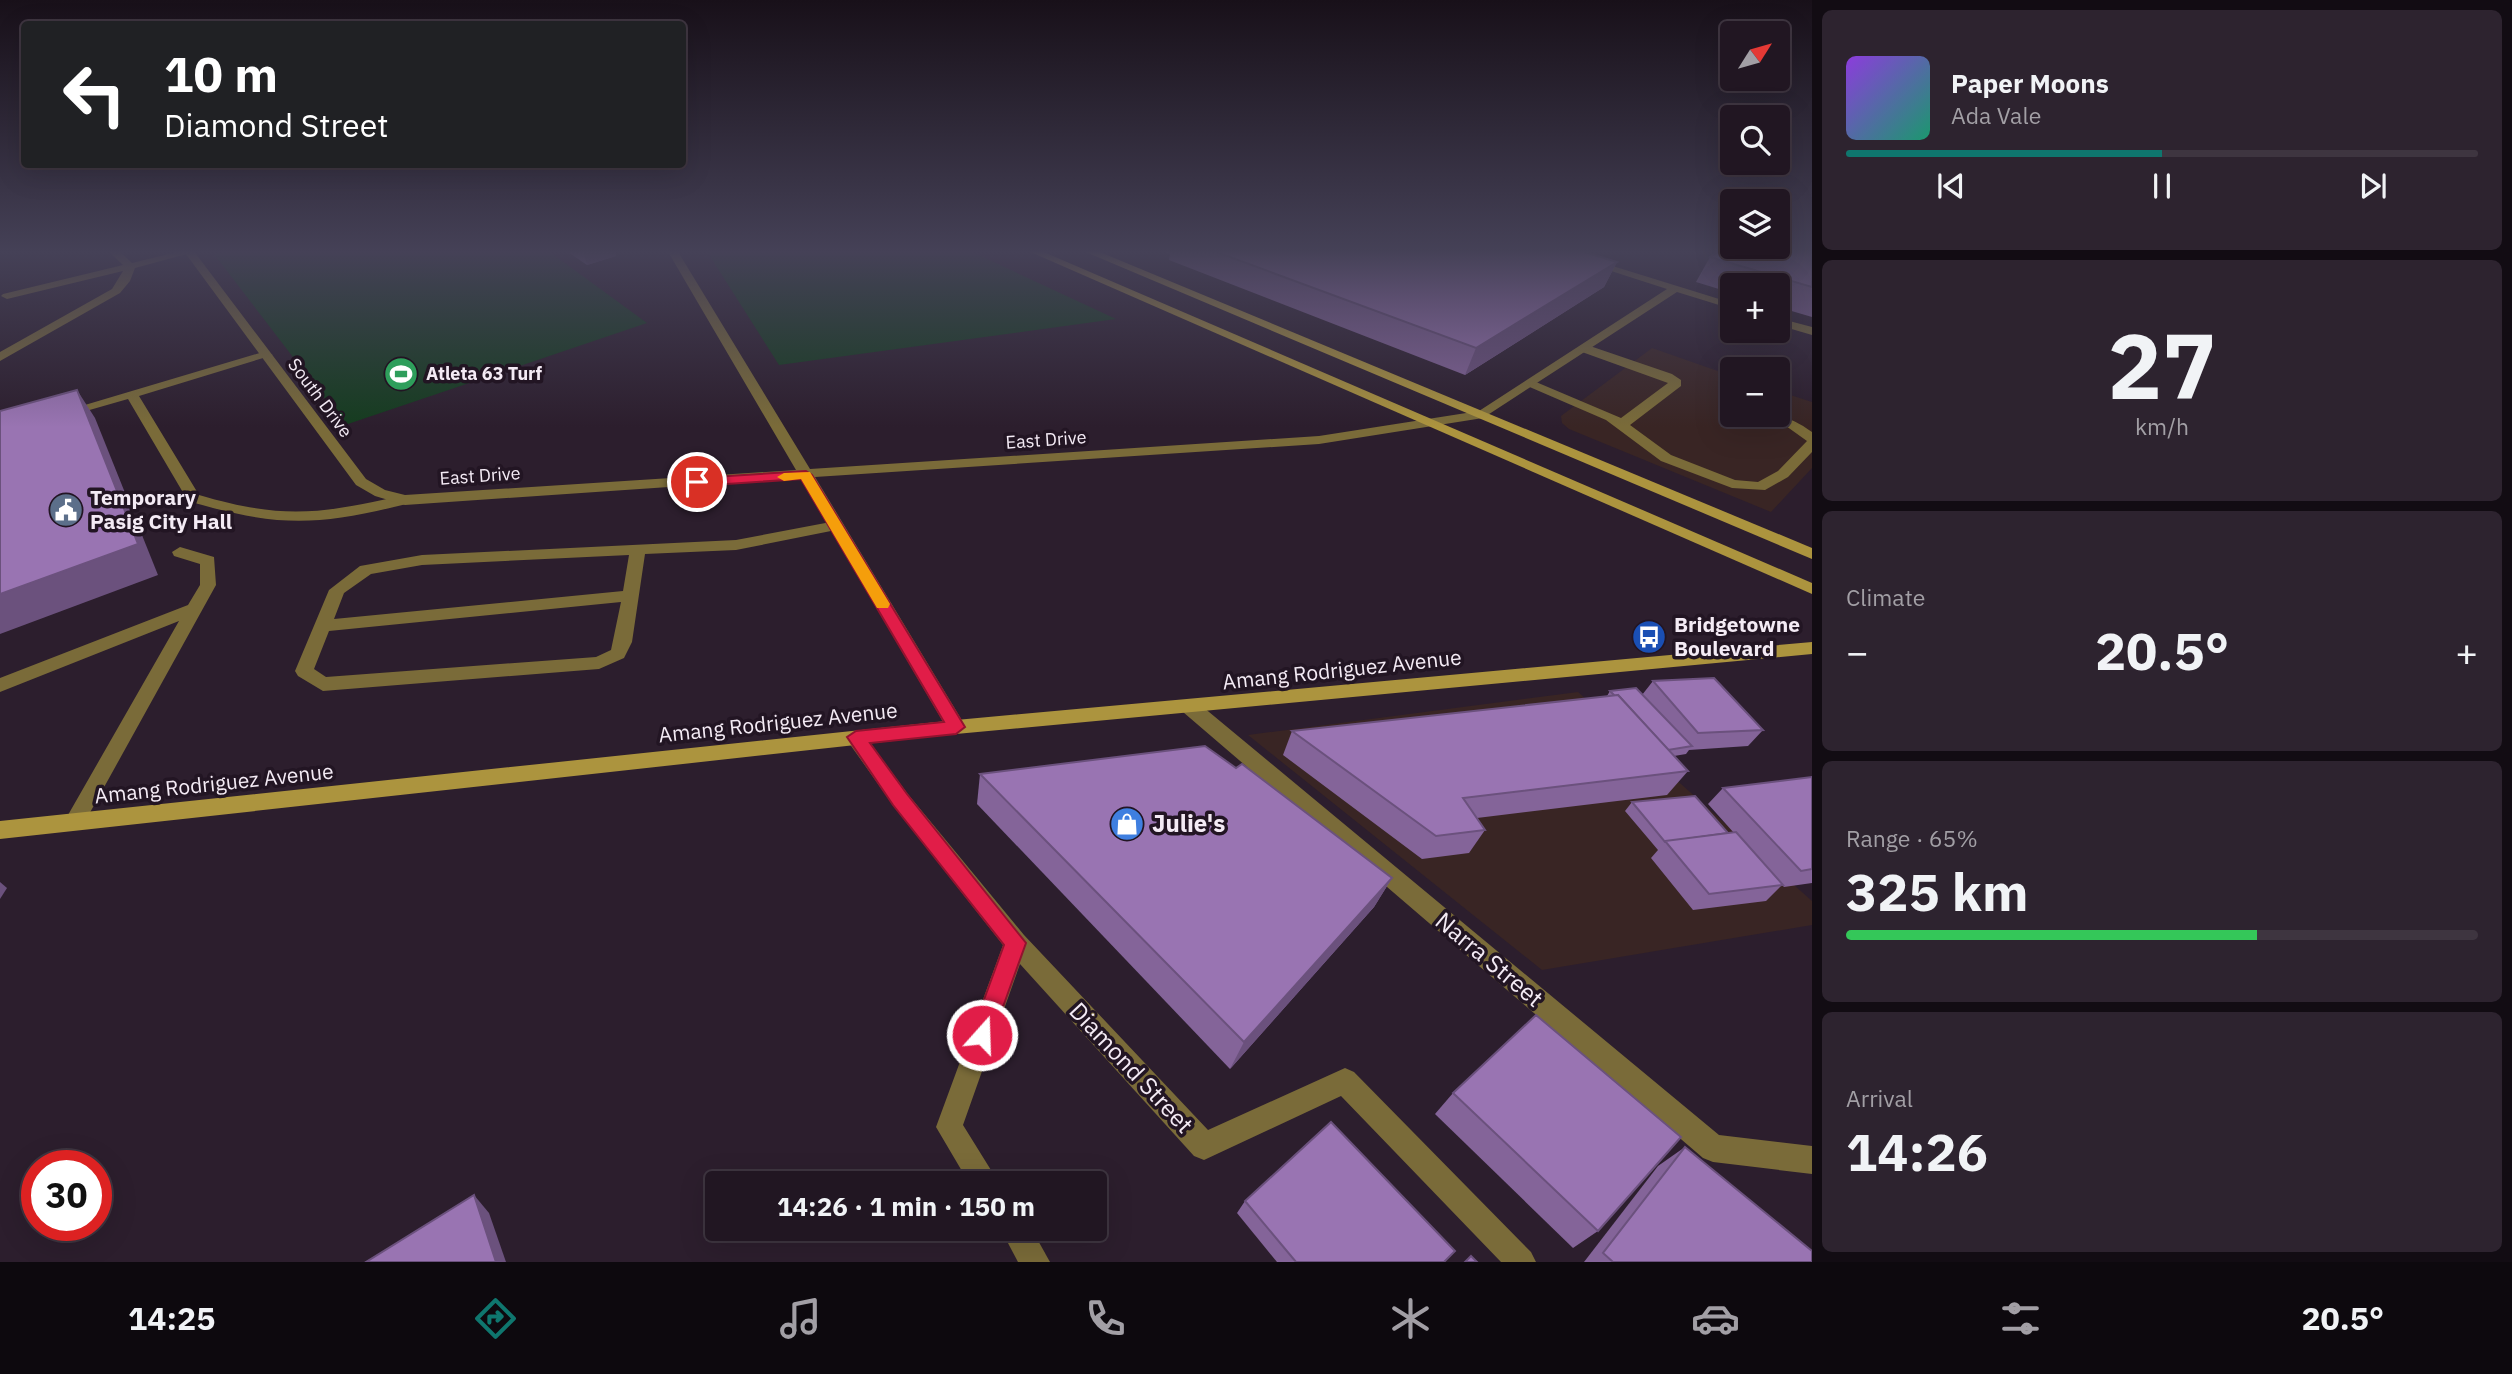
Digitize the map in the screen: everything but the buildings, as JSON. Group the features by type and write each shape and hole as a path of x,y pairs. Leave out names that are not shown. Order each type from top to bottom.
{"street":[{"path":"0,357 85,309"},
{"name":"South Drive","path":"234,309 361,482 380,493"},
{"path":"707,309 956,727"},
{"path":"1167,309 1812,589"},
{"path":"1229,309 1812,554"},
{"name":"East Drive","path":"380,493 405,500 806,475 1319,440 1434,424 1483,414 1645,309"},
{"path":"1790,325 1812,331"},
{"path":"1586,349 1668,377 1676,383 1622,424"},
{"path":"52,416 267,355"},
{"path":"1531,385 1622,424 1666,458 1732,484 1760,488 1783,474 1812,444"},
{"path":"131,394 192,498 254,514 290,519 347,512 405,500"},
{"path":"1790,423 1812,438"},
{"path":"638,549 623,642 618,654 599,663 323,684 304,671 337,590 366,570 422,560 638,549 736,545 836,526"},
{"path":"75,821 208,585 208,561 180,552"},
{"path":"322,626 630,596"},
{"path":"0,685 194,609"},
{"name":"Amang Rodriguez Avenue","path":"0,830 856,737 1812,648"},
{"name":"Narra Street","path":"1189,708 1713,1148 1812,1160"},
{"name":"Diamond Street","path":"856,737 900,799 1016,943 1204,1146 1345,1082 1521,1262"},
{"path":"977,1171 949,1127 1016,943"},
{"path":"1022,1241 1035,1262"}],"shaded area":[{"path":"1652,348 1720,372 1720,427 1790,427 1790,395 1812,402 1812,468 1771,512 1569,429 1562,423 1561,416"},
{"path":"1578,692 1812,901 1812,925 1542,970 1248,735"}],"green space":[{"path":"256,309 628,309 647,323 345,425"},
{"path":"743,309 1094,309 1116,319 779,365"}],"slow traffic":[{"path":"784,477 806,475 882,604"}],"place":[{"name":"Atleta 63 Turf","path":"401,374"},
{"name":"Temporary Pasig City Hall","path":"66,510"},
{"name":"Bridgetowne Boulevard","path":"1649,637"},
{"name":"Julie's","path":"1127,824"}],"route":[{"path":"697,482 806,475 956,727 856,737 900,799 1016,943 982,1035"}]}
